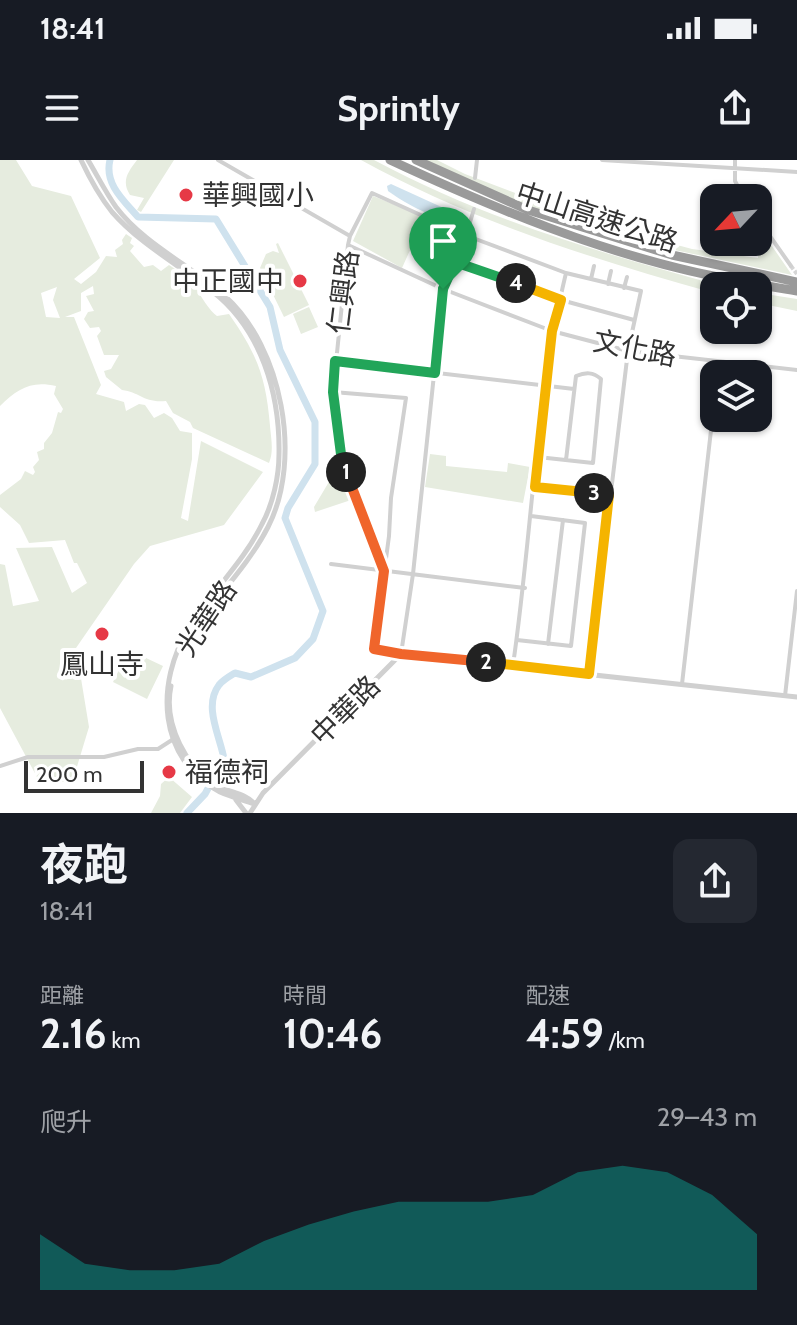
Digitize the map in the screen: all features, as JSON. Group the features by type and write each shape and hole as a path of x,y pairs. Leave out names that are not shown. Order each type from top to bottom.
{"highway":[{"name":"中山高速公路","path":"390,160 511,213 631,254 711,276 797,291"},
{"name":"中山高速公路","path":"416,160 528,210 672,255 797,282"}],"street":[{"name":"光華路","path":"81,160 111,210 134,234 225,298"},
{"name":"光華路","path":"88,160 116,207 137,230 225,298 249,324 274,375 283,434 284,469 269,526 186,639 169,695 174,739"},
{"path":"218,160 350,236"},
{"path":"475,178 477,160"},
{"path":"602,160 797,172"},
{"path":"735,160 737,184"},
{"name":"仁興路","path":"401,654 374,649 384,571 342,462 333,392 348,245 372,193 465,235"},
{"path":"401,654 413,574 443,289 474,209"},
{"path":"465,235 566,273 641,291 628,351 589,674"},
{"path":"772,239 791,266"},
{"name":"文化路","path":"348,245 443,289 552,331 628,351 702,360"},
{"path":"455,262 561,300 634,320"},
{"path":"591,279 594,266"},
{"path":"608,284 611,271"},
{"path":"513,665 525,588 552,331 566,273"},
{"path":"624,288 627,277"},
{"name":"光華路","path":"254,804 232,797 210,783 192,764 174,739 165,694 175,652 204,605 242,558 270,507 279,453 270,378 259,346"},
{"path":"335,361 574,389"},
{"name":"文化路","path":"772,367 797,370"},
{"path":"538,457 593,463 601,379 595,374 585,372 576,376 566,460"},
{"path":"333,392 406,398 384,571"},
{"path":"682,684 711,432"},
{"path":"535,487 609,495"},
{"path":"517,640 571,646 585,523 531,516"},
{"path":"548,644 563,520"},
{"path":"331,564 525,588"},
{"path":"785,696 797,591"},
{"name":"中華路","path":"248,813 401,654 797,697"},
{"path":"0,766 28,757 104,757 138,749 158,749 174,739"},
{"name":"光華路","path":"210,783 247,797 254,804"},
{"path":"232,797 248,813"}],"shaded area":[{"path":"0,160 16,160 32,186 71,196 100,258 74,279 81,284 96,272 106,256 117,257 115,250 123,244 126,234 132,238 130,243 134,246 130,251 144,267 153,265 161,271 169,265 198,284 196,287 200,295 217,316 229,314 247,341 266,393 272,444 269,463 193,428 190,422 173,413 166,401 152,400 122,390 106,377 104,371 111,369 119,355 104,355 97,336 101,331 99,327 90,328 84,319 88,312 94,311 86,296 94,294 93,286 81,293 81,311 65,317 74,317 101,385 96,394 124,402 126,411 139,404 145,405 154,418 164,413 172,418 180,431 192,433 192,459 181,518 188,521 201,441 263,472 224,525 150,546 76,648 89,727 72,783 38,779 0,708 0,564 5,565 13,606 39,601 16,548 52,547 72,593 87,583 77,563 74,563 65,540 29,543 20,525 0,507 0,495 21,479 25,471 33,475 35,472 33,467 39,460 37,452 44,449 58,412 61,413 63,409 54,394 56,386 47,384 25,387 0,406","holes":["57,287 53,300 60,318 46,317 41,293"]},
{"path":"137,160 174,160 141,212 137,210 144,198 130,195 126,185 128,173"},
{"path":"361,160 374,160 501,218 700,280 700,289 533,237 403,182"},
{"path":"426,160 437,160 465,174 560,210 700,250 700,255 651,245 529,208"},
{"path":"373,196 425,217 402,268 353,241"},
{"path":"278,243 309,305 284,317 260,268 266,254 273,251 279,253"},
{"path":"772,246 792,275 703,256 758,258 772,256"},
{"path":"772,295 797,299 797,311 772,306"},
{"path":"309,307 318,327 301,334 293,314"},
{"path":"430,454 446,456 446,466 507,472 508,463 530,467 523,503 425,487"},
{"path":"336,470 341,471 351,500 315,512 314,507"},
{"path":"129,650 163,666 147,699 113,682"},
{"path":"169,777 192,797 180,813 151,813 160,796 161,784"}],"water":[{"path":"391,184 448,210 453,218 438,217 411,205 388,191 387,186"}],"waterway":[{"path":"110,160 113,184 138,217 216,219 270,307 280,350 315,422 315,464 285,518 323,611 313,639 295,658 251,677 235,673 219,685 214,693 212,712 224,759 205,794 187,813"}],"tunnel":[{"path":"791,266 797,274"}],"place":[{"name":"華興國小","path":"186,195"},
{"name":"中正國中","path":"300,281"},
{"name":"鳳山寺","path":"102,634"},
{"name":"福德祠","path":"169,772"}],"route":[{"path":"455,262 561,300 552,331 535,487 609,495 589,674 374,649 384,571 342,462 333,392 335,361 435,373 443,289 455,262"}]}
